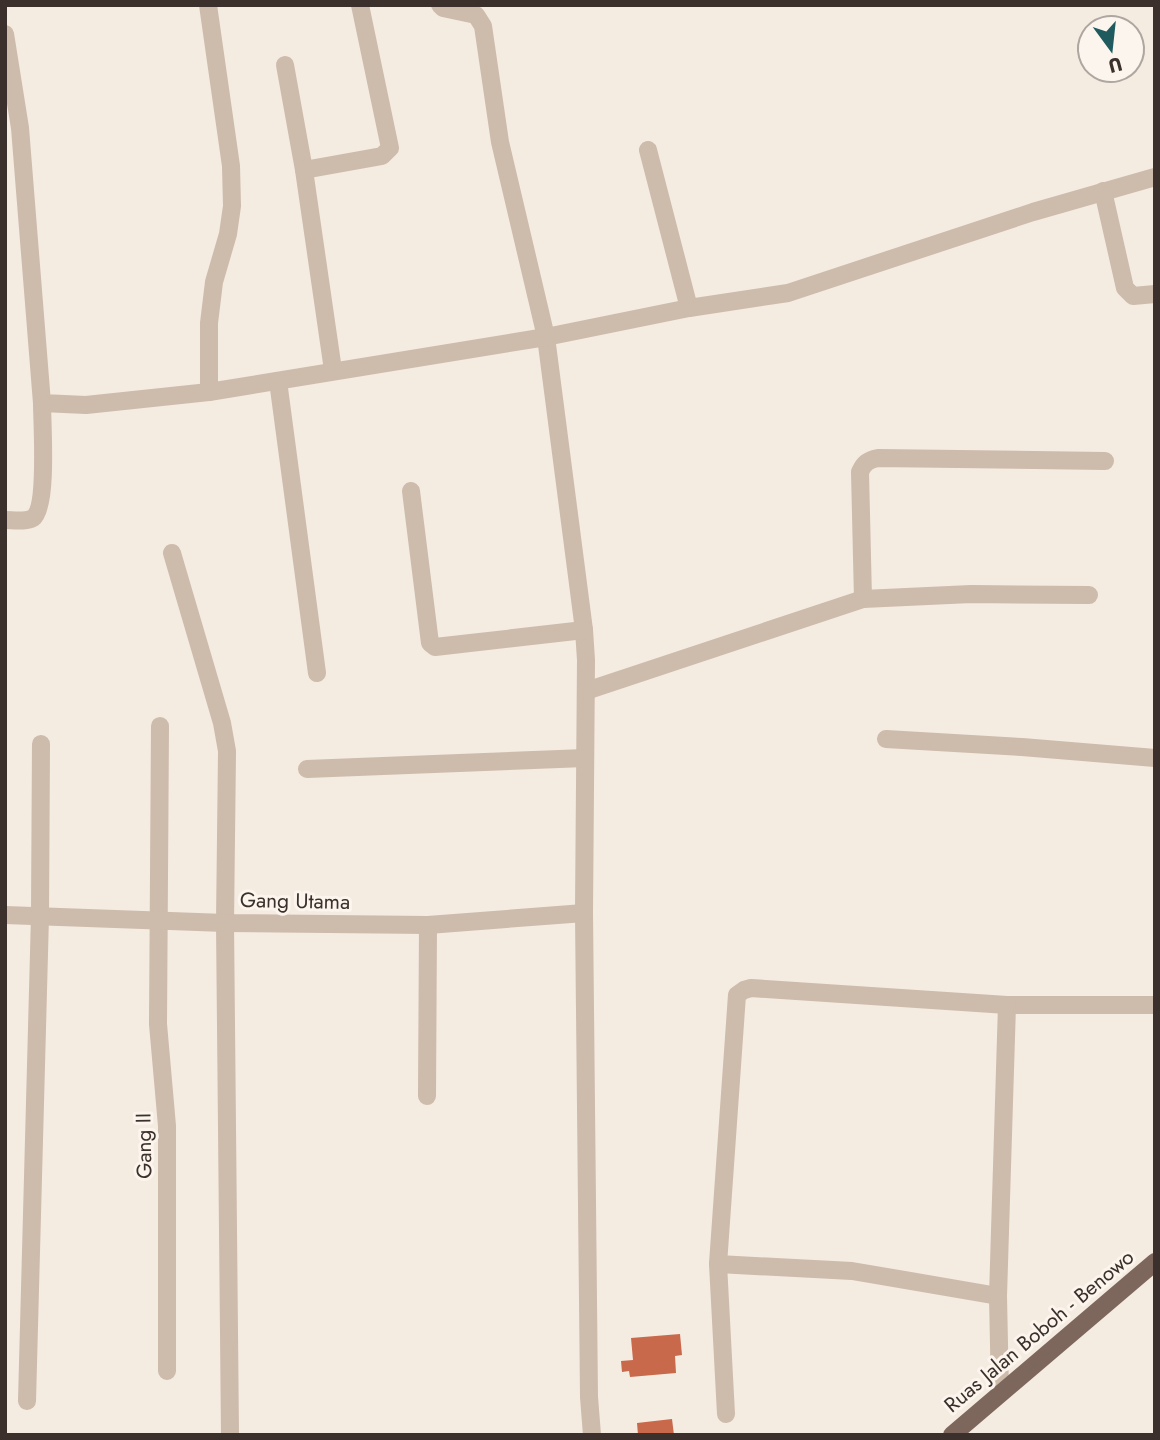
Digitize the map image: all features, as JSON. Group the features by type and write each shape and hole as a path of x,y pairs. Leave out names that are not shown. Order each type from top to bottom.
{"main road":[{"name":"Ruas Jalan Boboh - Benowo","path":"952,1435 1155,1262"}],"street":[{"path":"208,5 230,166 232,206 228,234 214,282 209,323 209,392"},
{"path":"304,170 382,156 390,148 360,5"},
{"path":"440,5 476,15 481,21 500,142 546,337 583,630 586,691 584,913 589,1397 592,1435"},
{"path":"5,34 20,128 42,404 43,485 38,512 33,517 25,520 5,520"},
{"path":"285,65 304,170 334,370"},
{"path":"648,150 689,308"},
{"path":"42,404 86,405 209,392 546,337 689,308 788,293 1103,191 1155,177"},
{"path":"1103,191 1125,288 1133,296 1155,294"},
{"path":"278,381 317,673"},
{"path":"863,599 860,472 869,460 1105,461"},
{"path":"411,491 430,643 435,647 583,630"},
{"path":"172,553 222,723 227,751 225,923 229,1435"},
{"path":"586,691 863,599 971,594 1088,595"},
{"name":"Gang II","path":"160,726 158,1024 167,1126 167,1371"},
{"path":"886,739 1155,758"},
{"path":"27,1401 40,916 41,744"},
{"path":"307,769 585,758"},
{"name":"Gang Utama","path":"5,915 225,923 428,925 584,913"},
{"path":"427,1096 428,925"},
{"path":"726,1414 718,1264 737,995 751,988 1007,1005 1155,1004"},
{"path":"1000,1393 998,1296 1007,1005"},
{"path":"718,1264 852,1271 998,1296"}],"building":[{"path":"680,1334 682,1355 675,1356 676,1373 630,1377 629,1371 622,1372 621,1361 633,1360 631,1338"},
{"path":"672,1419 674,1435 638,1435 637,1423"}]}
